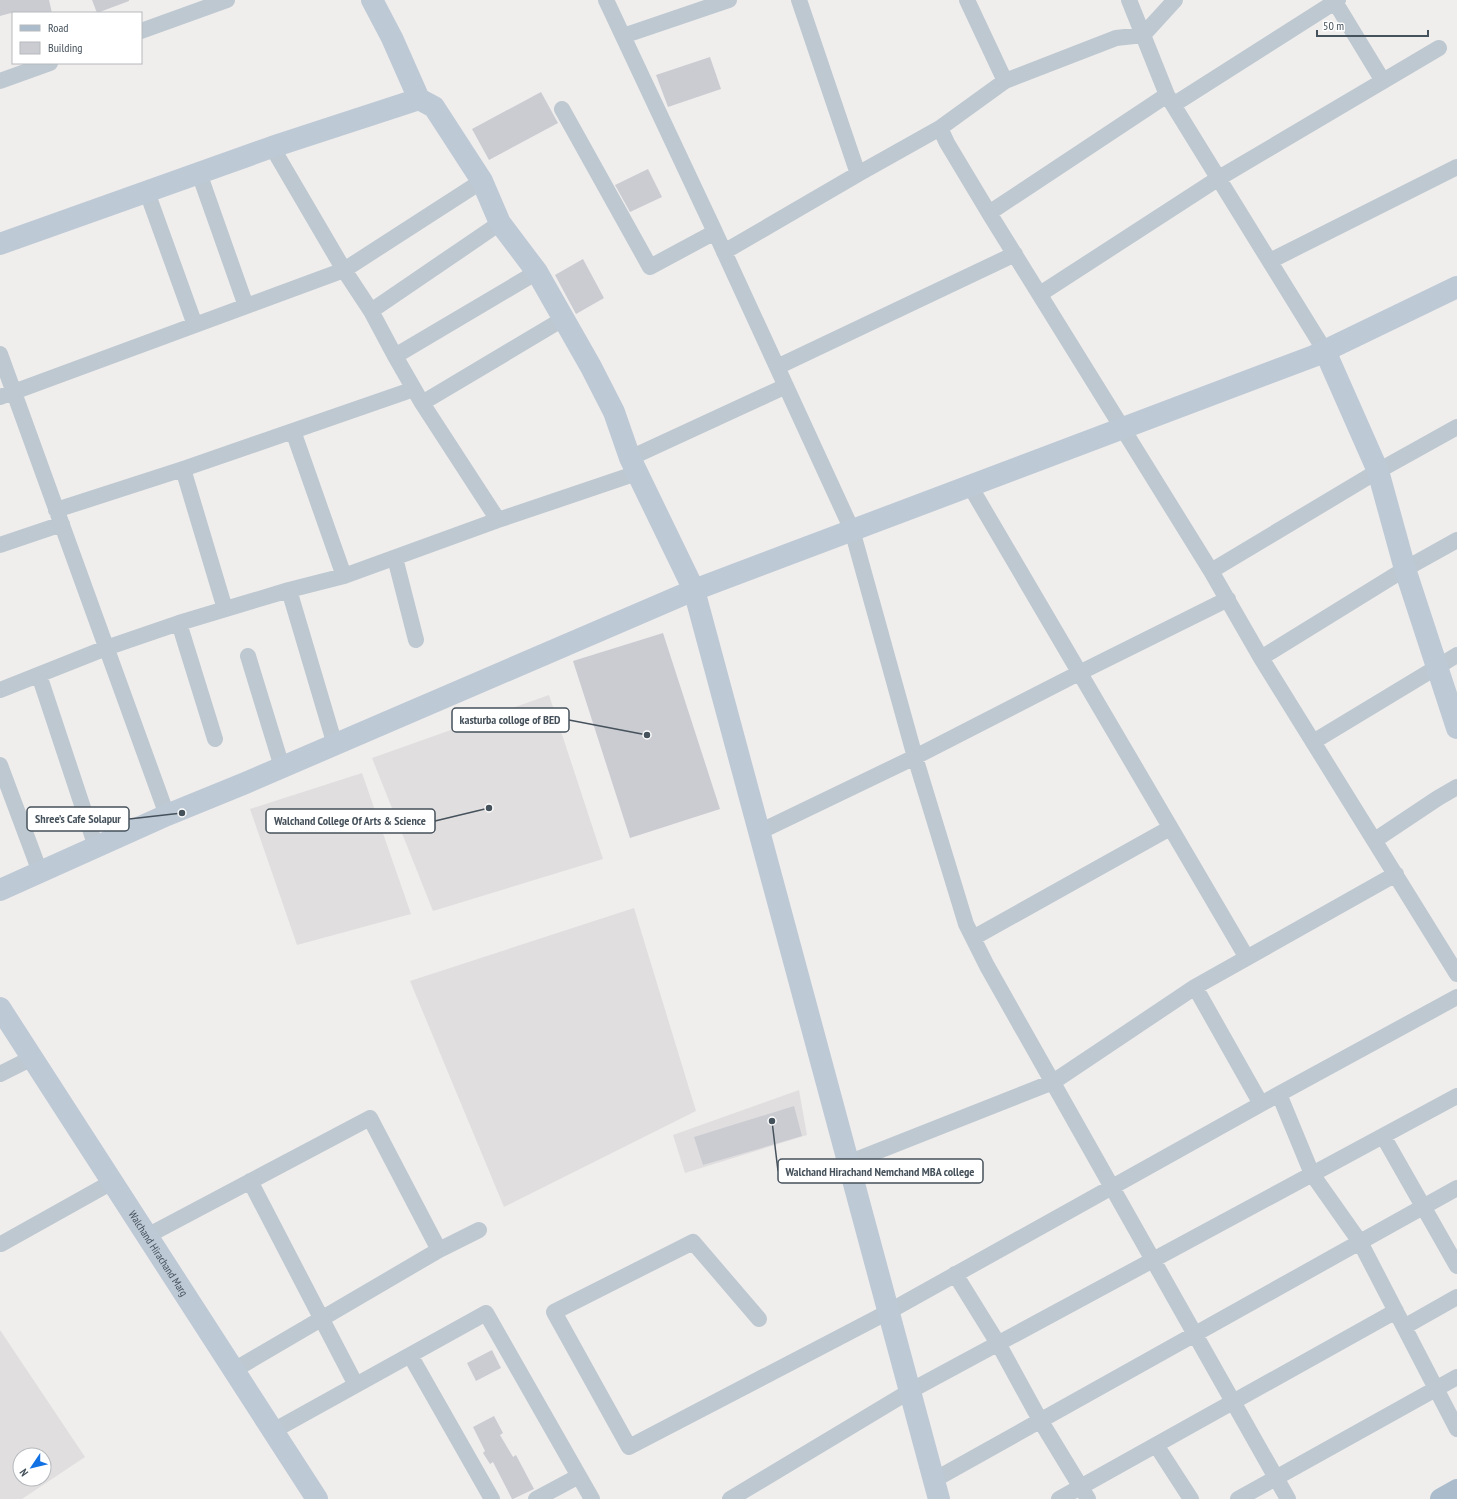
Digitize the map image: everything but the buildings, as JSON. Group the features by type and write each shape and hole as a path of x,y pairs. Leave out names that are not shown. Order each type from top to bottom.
{"main road":[{"path":"1441,1499 1457,1490"}],"street":[{"path":"142,31 227,0"},
{"path":"372,0 392,38 419,99 434,107 482,181 500,223 537,272 591,367 614,412 634,465 694,590 936,1489 1040,1420 1457,1188"},
{"path":"606,0 852,530 916,757 966,924 987,966 1288,1499"},
{"path":"623,36 729,0"},
{"path":"799,0 858,174"},
{"path":"967,0 1005,81"},
{"path":"1129,0 1170,100 1325,351 1378,471 1405,569 1457,728"},
{"path":"724,252 940,128 1005,81 1116,38 1143,35 1175,0"},
{"path":"989,213 1170,100 1337,1 1383,81"},
{"path":"1040,294 1219,178 1439,48"},
{"path":"0,81 47,64"},
{"path":"0,244 272,147 419,99"},
{"path":"562,109 650,267 715,232"},
{"path":"940,128 947,143 989,213 1124,428 1228,599 1261,658 1457,974"},
{"path":"272,147 344,270 371,311 422,403 498,520"},
{"path":"1270,261 1457,167"},
{"path":"200,173 246,306"},
{"path":"7,395 344,270 482,181"},
{"path":"146,192 195,325"},
{"path":"371,311 500,223"},
{"path":"777,367 1015,254"},
{"path":"395,356 537,272"},
{"path":"0,890 167,815 694,590 1307,359 1457,287"},
{"path":"422,403 563,319"},
{"path":"0,354 7,395 59,517 167,815"},
{"path":"0,690 106,648 179,623 289,590 344,576 498,520 634,465 786,386"},
{"path":"0,545 59,517 183,469 414,389"},
{"path":"1211,571 1378,471 1457,427"},
{"path":"293,431 344,576"},
{"path":"183,469 225,609"},
{"path":"970,486 1247,958"},
{"path":"1261,658 1405,569 1457,540"},
{"path":"395,558 416,640"},
{"path":"289,590 334,745"},
{"path":"759,832 916,757 1079,673 1228,599"},
{"path":"179,623 216,739"},
{"path":"1313,742 1457,655"},
{"path":"248,656 282,767"},
{"path":"39,675 96,847"},
{"path":"0,765 40,872"},
{"path":"1375,840 1457,787"},
{"path":"973,938 1170,828"},
{"path":"848,1163 1053,1082 1195,987 1396,874"},
{"path":"1195,987 1261,1104"},
{"path":"759,1319 693,1242 554,1312 629,1447 888,1312 1279,1094 1457,997"},
{"name":"Walchand Hirachand Marg","path":"0,1008 317,1499"},
{"path":"0,1074 32,1058"},
{"path":"1279,1094 1312,1174 1360,1242 1457,1428"},
{"path":"730,1499 910,1391 1457,1096"},
{"path":"147,1236 370,1118 439,1250"},
{"path":"1383,1136 1457,1266"},
{"path":"250,1181 356,1385"},
{"path":"1,1244 112,1182"},
{"path":"234,1370 439,1250 479,1230"},
{"path":"955,1274 998,1344 1040,1420 1084,1493"},
{"path":"1404,1327 1457,1297"},
{"path":"1059,1499 1084,1493 1156,1445 1396,1311"},
{"path":"273,1431 486,1313 592,1499"},
{"path":"410,1355 492,1499"},
{"path":"1238,1499 1457,1377"},
{"path":"1156,1445 1190,1499"},
{"path":"536,1499 579,1476"}],"shaded area":[{"path":"549,695 603,859 433,911 372,758"},
{"path":"362,773 411,914 297,945 250,809"},
{"path":"634,908 696,1111 504,1207 410,981"},
{"path":"799,1090 807,1135 685,1173 673,1135"},
{"path":"0,1330 85,1457 52,1479 52,1447 12,1447 12,1487 40,1487 22,1499 0,1499"}],"place":[{"name":"kasturba colloge of BED","path":"647,735"},
{"name":"Walchand College Of Arts & Science","path":"489,808"},
{"name":"Shree’s Cafe Solapur","path":"182,813"},
{"name":"Walchand Hirachand Nemchand MBA college","path":"772,1121"}]}
